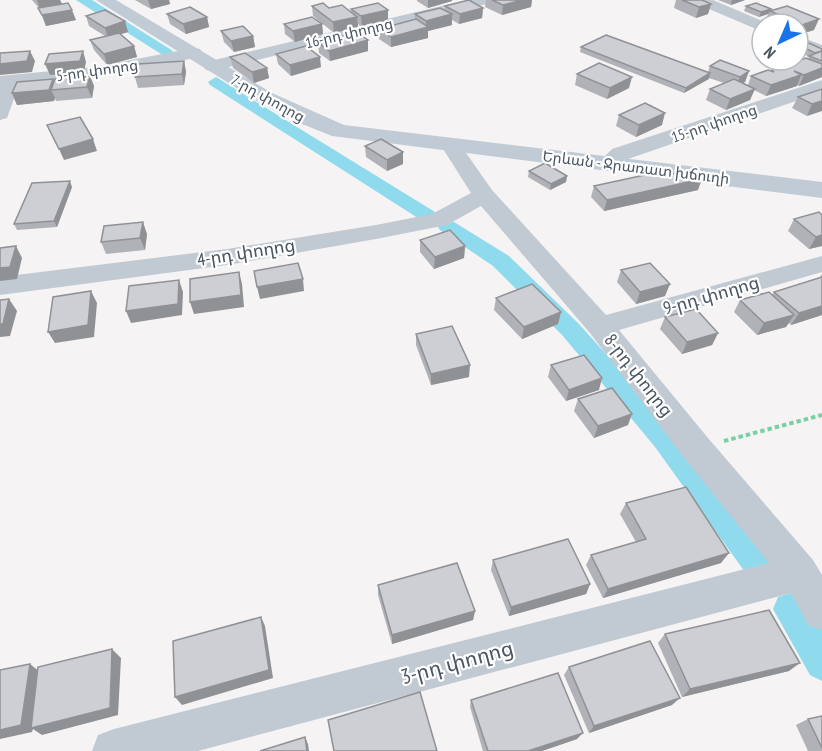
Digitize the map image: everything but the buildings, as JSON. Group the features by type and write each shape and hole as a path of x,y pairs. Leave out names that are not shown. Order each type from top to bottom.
{"main road":[{"name":"7-րդ փողոց","path":"104,0 194,53 261,97 304,118 340,130 450,144"},
{"name":"Երևան - Ջրառատ խճուղի","path":"450,144 822,190"}],"street":[{"name":"16-րդ փողոց","path":"212,66 486,0"},
{"path":"700,0 750,21"},
{"name":"5-րդ փողոց","path":"6,81 94,72 194,53"},
{"path":"0,114 6,81"},
{"name":"15-րդ փողոց","path":"608,164 620,154 822,86"},
{"name":"8-րդ փողոց","path":"450,144 484,195 600,326 696,448 800,573 822,611"},
{"name":"4-րդ փողոց","path":"0,286 227,257 376,232 439,220 484,195"},
{"name":"9-րդ փողոց","path":"600,326 822,264"},
{"name":"3-րդ փողոց","path":"114,751 800,573"}],"path":[{"path":"696,448 822,415"}],"waterway":[{"path":"83,0 166,51"},
{"path":"216,82 428,216"},
{"path":"447,226 501,261 571,330 665,439 761,568"},
{"path":"790,609 822,663"}]}
